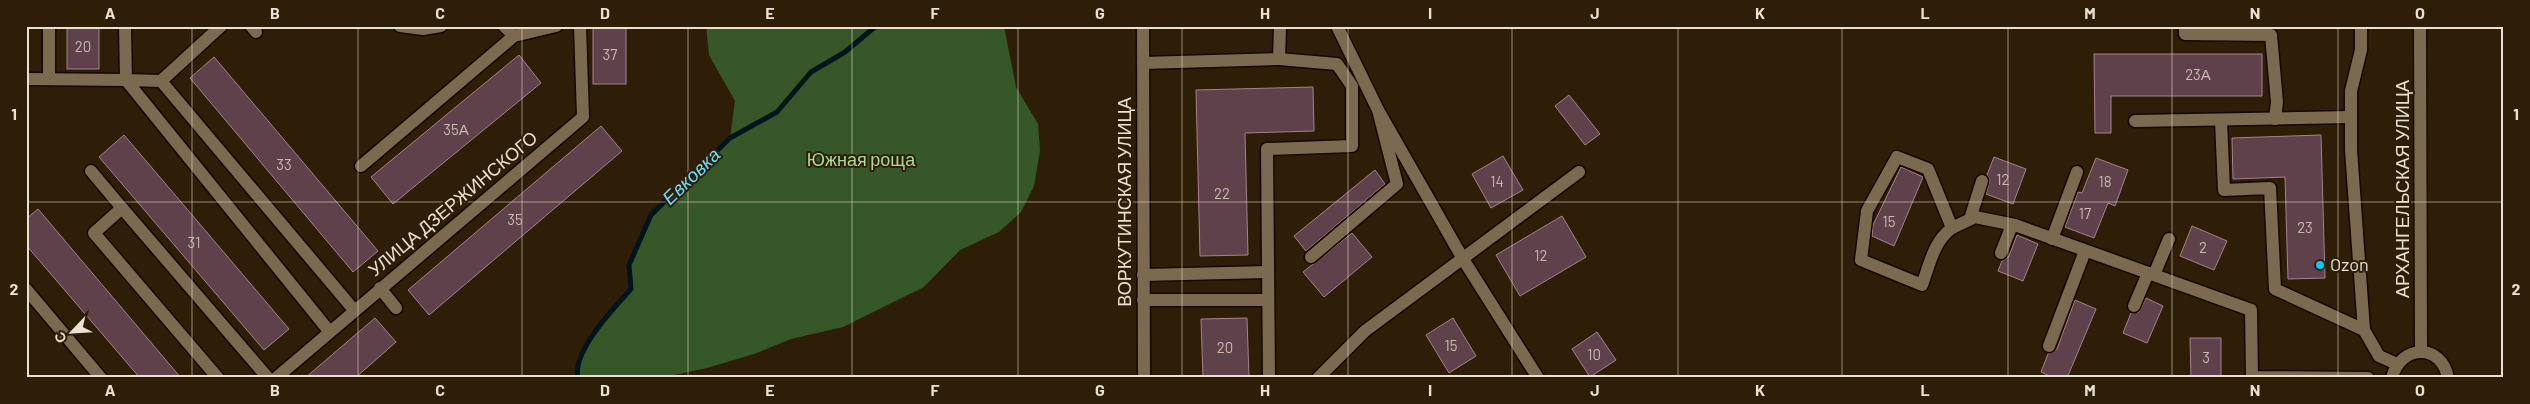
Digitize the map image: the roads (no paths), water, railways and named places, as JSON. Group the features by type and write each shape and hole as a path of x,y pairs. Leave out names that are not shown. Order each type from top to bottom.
{"street":[{"path":"49,79 50,26"},
{"path":"125,26 126,80 329,331"},
{"path":"26,79 162,81 221,26"},
{"path":"400,26 422,29 441,26"},
{"path":"504,26 514,36"},
{"path":"361,166 514,36 556,26"},
{"name":"УЛИЦА ДЗЕРЖИНСКОГО","path":"276,378 583,117 580,26"},
{"name":"ВОРКУТИНСКАЯ УЛИЦА","path":"1143,26 1144,378"},
{"path":"1279,59 1280,26"},
{"path":"1337,26 1378,110 1463,259 1538,378"},
{"path":"2185,26 2185,34 2271,31 2278,102 2275,119"},
{"path":"2361,26 2361,50 2351,91 2351,117 2357,250 2364,330 2378,356 2395,370"},
{"name":"АРХАНГЕЛЬСКАЯ УЛИЦА","path":"2420,26 2420,352"},
{"path":"1337,64 1349,50"},
{"path":"1143,63 1279,59 1337,64"},
{"path":"1269,378 1267,149 1352,146 1352,86 1337,64"},
{"path":"162,81 354,310"},
{"path":"1311,257 1397,184 1378,110"},
{"path":"2135,121 2351,117"},
{"path":"2221,120 2224,190 2270,188 2275,290 2364,330"},
{"path":"1952,228 1928,169 1897,157 1867,211 1861,260 1922,285 1941,236 1952,228 1975,216 2012,224 2252,310 2252,377 2368,378"},
{"path":"91,171 268,378"},
{"path":"1318,378 1365,331 1579,172"},
{"path":"2052,239 2077,172"},
{"path":"1970,219 1982,181"},
{"path":"122,208 94,233 218,378"},
{"path":"2001,253 2012,224"},
{"path":"2134,306 2169,239"},
{"path":"2049,346 2086,251"},
{"path":"1143,275 1268,272"},
{"path":"380,288 396,308"},
{"path":"26,289 102,378"},
{"path":"1143,300 1268,300"},
{"path":"2382,378 2395,370 2410,354 2420,352 2432,354 2441,360 2447,370 2448,378"}],"waterway":[{"name":"Евковка","path":"578,378 581,355 588,343 605,318 631,289 629,265 651,215 730,138 777,112 811,72 845,52 876,26"}],"place":[{"name":"Ozon","path":"2320,265"}],"park label":[{"name":"Южная роща","path":"861,160"}]}
